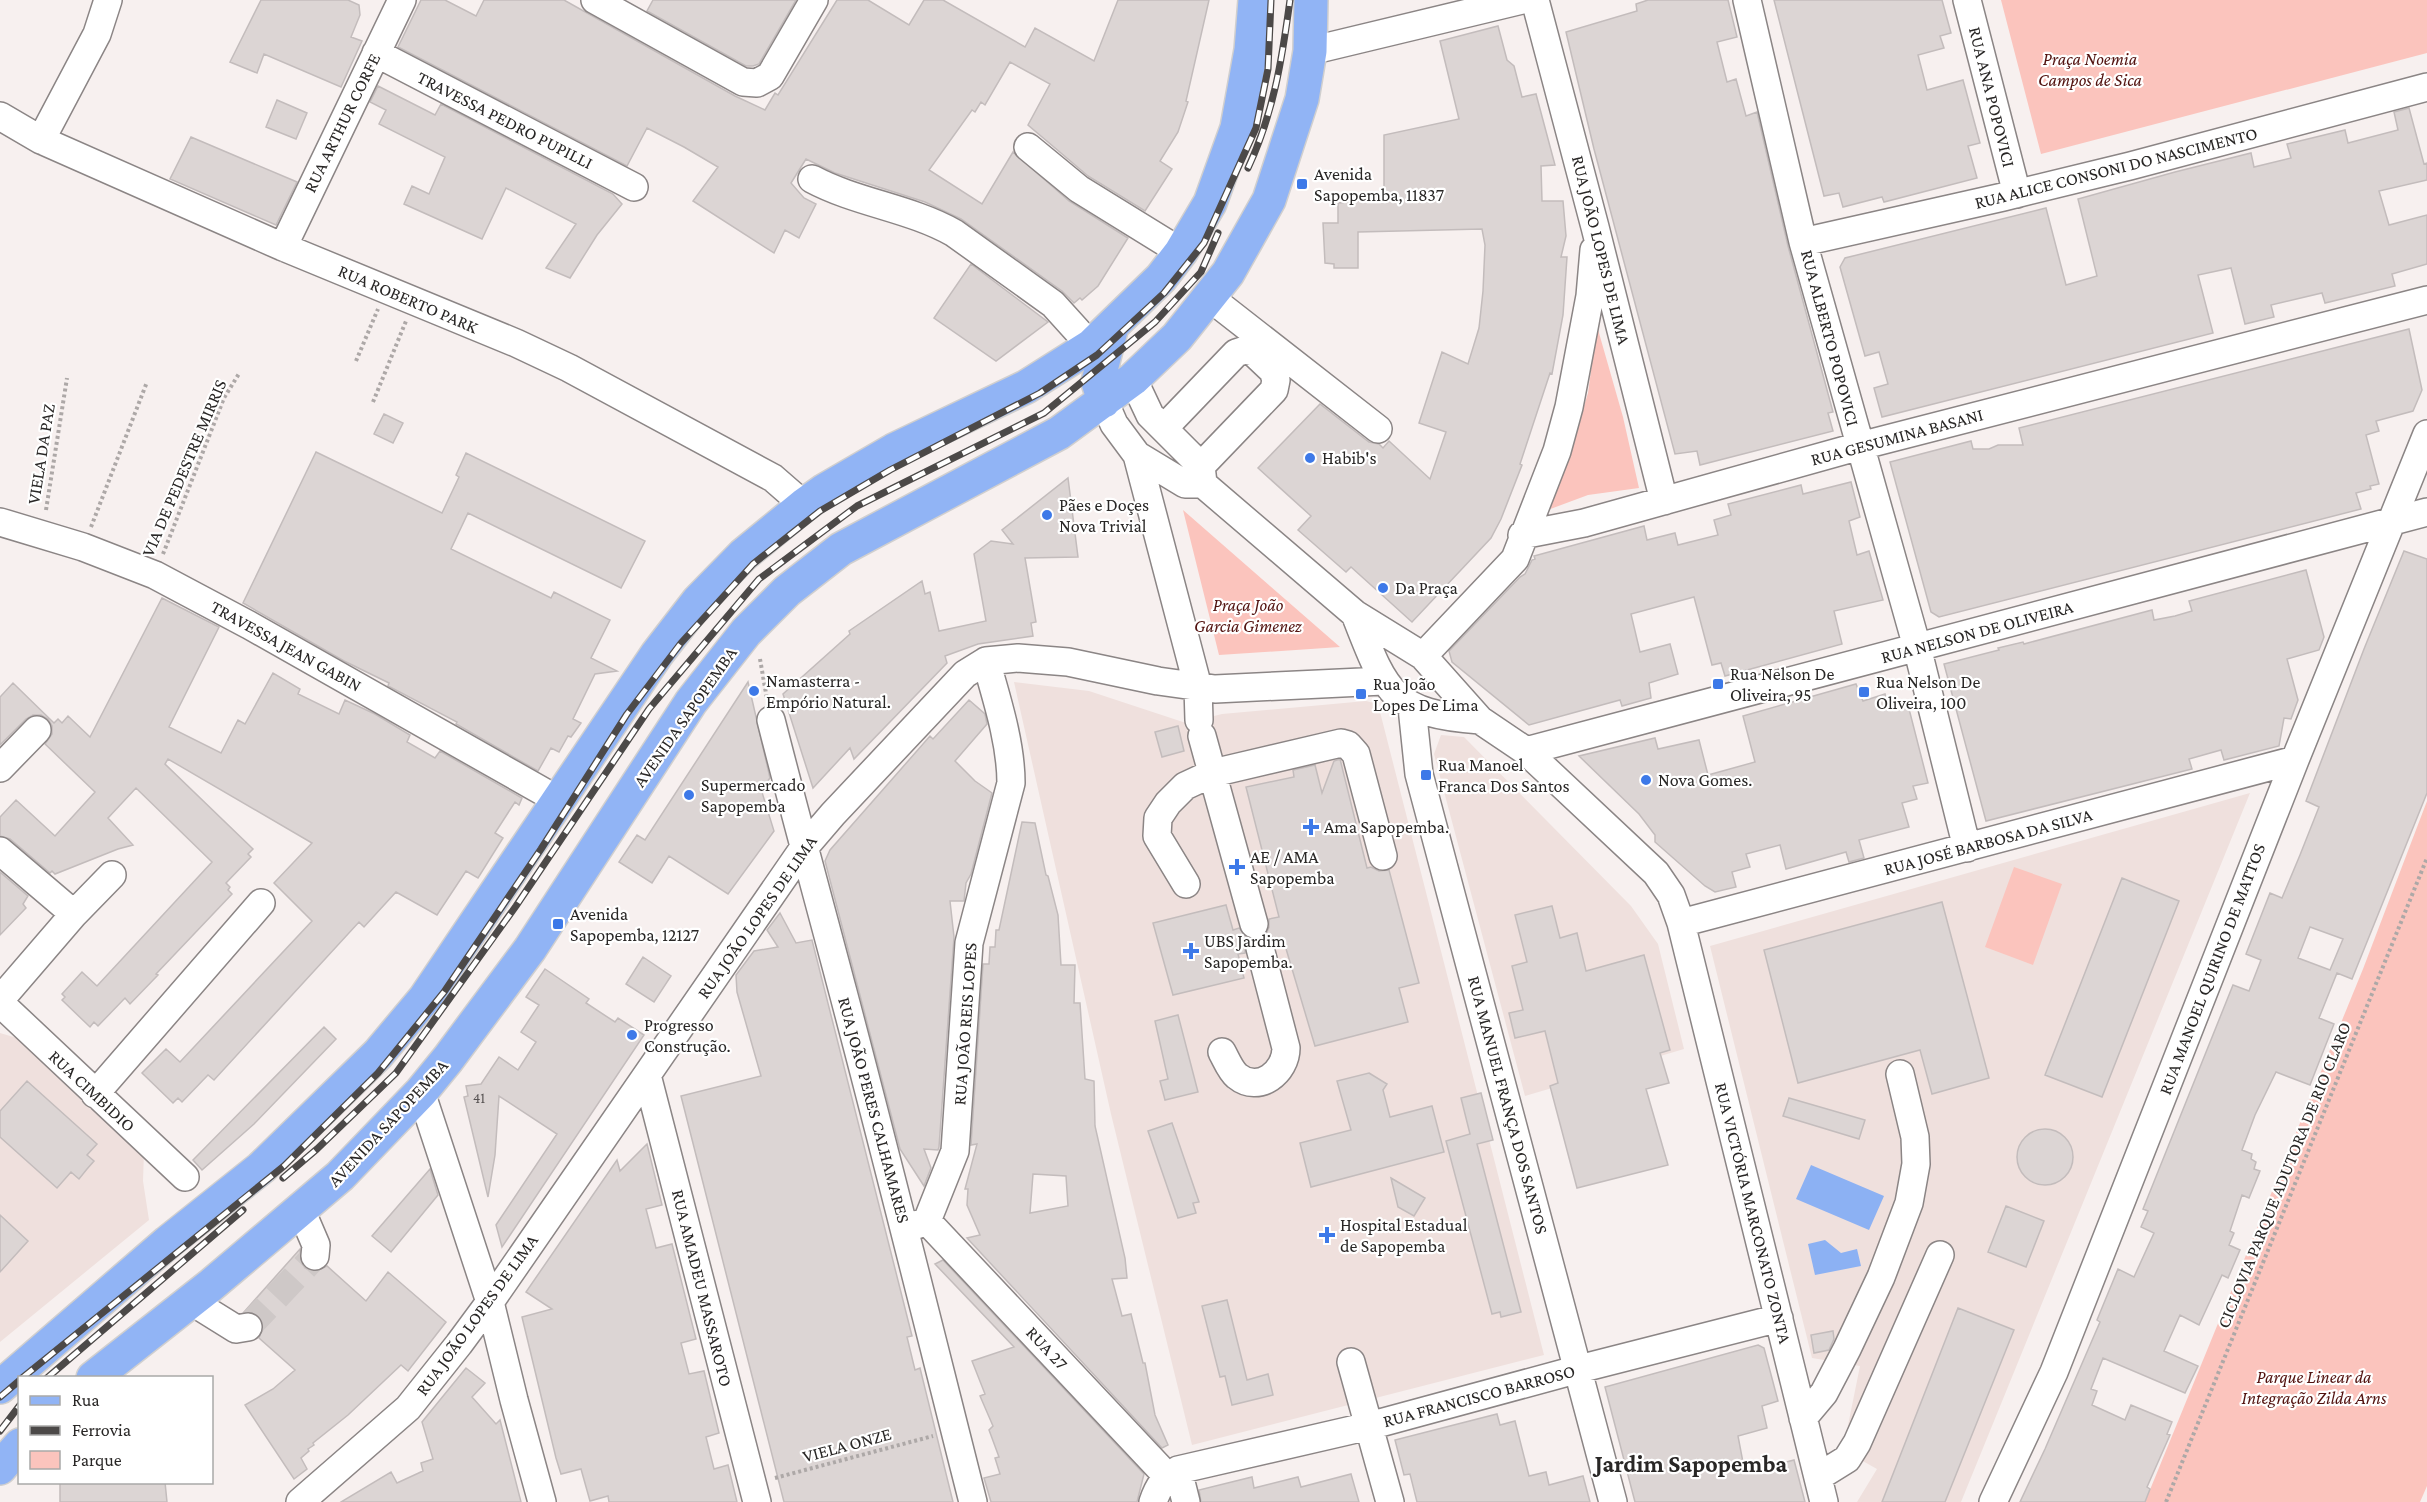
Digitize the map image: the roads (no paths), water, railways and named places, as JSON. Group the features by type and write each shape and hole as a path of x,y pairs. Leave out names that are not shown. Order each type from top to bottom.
{"main road":[{"path":"0,1387 160,1250 261,1168 378,1054 425,998 657,654 698,601 743,555 825,490 894,450 1026,387 1102,336 1161,278 1181,252 1210,203 1237,128 1251,50 1255,0"},
{"name":"AVENIDA SAPOPEMBA","path":"94,1376 191,1301 301,1210 340,1176 422,1092 530,949 691,702 753,624 787,591 841,549 1059,433 1133,379 1177,337 1228,273 1269,200 1302,99 1310,51 1311,0"},
{"path":"1102,336 1098,382 1104,401"},
{"path":"0,1468 18,1447"}],"street":[{"path":"41,140 98,34 108,0"},
{"name":"RUA ARTHUR CORFE","path":"283,247 402,0"},
{"path":"595,0 744,82 757,83 770,76 814,0"},
{"path":"1310,51 1522,0"},
{"name":"RUA JOÃO LOPES DE LIMA","path":"1535,0 1664,501"},
{"name":"RUA ALBERTO POPOVICI","path":"1747,0 1803,242 1917,647 1967,848"},
{"name":"RUA ANA POPOVICI","path":"1967,0 2017,194"},
{"name":"TRAVESSA PEDRO PUPILLI","path":"376,53 634,187"},
{"name":"RUA ALICE CONSONI DO NASCIMENTO","path":"1803,242 2017,194 2427,87"},
{"name":"RUA ROBERTO PARK","path":"0,116 41,140 283,247 568,368 772,478 804,505"},
{"path":"1028,147 1079,189 1181,252"},
{"path":"812,179 852,198 940,226 954,233 1102,336"},
{"path":"1431,665 1515,559 1522,535 1557,451 1569,407 1590,296 1595,227"},
{"path":"1209,297 1378,429"},
{"name":"RUA GESUMINA BASANI","path":"1522,535 1584,523 1860,446 2427,300"},
{"path":"1104,401 1114,424 1137,454 1185,484 1202,475 1274,390 1276,380 1273,371 1253,352 1245,350 1236,353 1164,428"},
{"path":"1133,379 1150,415 1164,428 1202,475 1355,614 1431,665 1480,720"},
{"name":"RUA MANOEL QUIRINO DE MATTOS","path":"1993,1502 2054,1372 2295,760 2427,434"},
{"path":"1137,454 1198,687 1201,728 1286,1048 1284,1064 1277,1074 1268,1079 1251,1082 1235,1075 1222,1052"},
{"name":"RUA NELSON DE OLIVEIRA","path":"1526,751 2427,512"},
{"name":"TRAVESSA JEAN GABIN","path":"0,522 83,547 155,575 249,625 558,800"},
{"path":"1355,614 1383,681 1395,695 1412,707 1452,718 1480,720"},
{"name":"RUA JOÃO LOPES DE LIMA","path":"300,1502 408,1408 490,1302 803,849 964,674 986,662 1018,658 1068,662 1215,689 1383,681"},
{"name":"RUA JOÃO REIS LOPES","path":"916,1225 955,1151 969,943 1011,783 1011,769 1000,714 986,662"},
{"path":"1412,707 1433,700 1441,691 1431,665"},
{"name":"RUA MANUEL FRANÇA DOS SANTOS","path":"1412,707 1419,774 1613,1502"},
{"name":"RUA JOÃO PERES CALHAMARES","path":"771,720 803,849 916,1225 973,1502"},
{"name":"RUA VICTÓRIA MARCONATO ZONTA","path":"1480,720 1526,751 1656,873 1671,895 1681,923 1821,1490"},
{"path":"0,768 37,730"},
{"path":"1186,884 1158,836 1158,818 1168,803 1185,786 1213,773 1319,746 1341,743 1348,745 1356,754 1383,856"},
{"name":"RUA JOSÉ BARBOSA DA SILVA","path":"1681,923 2295,760"},
{"path":"0,850 74,914"},
{"path":"0,1001 74,914 112,875"},
{"path":"95,1094 261,903"},
{"name":"RUA CIMBIDIO","path":"0,1001 95,1094 185,1177"},
{"path":"1803,1418 1824,1393 1847,1350 1881,1277 1910,1203 1916,1164 1915,1137 1900,1074"},
{"name":"RUA AMADEU MASSAROTO","path":"648,1075 763,1491"},
{"path":"422,1092 490,1302 542,1502"},
{"path":"301,1210 316,1245 315,1256"},
{"name":"RUA 27","path":"916,1225 1172,1473"},
{"path":"1821,1490 1857,1443 1940,1255"},
{"path":"191,1301 236,1329 248,1327"},
{"name":"RUA FRANCISCO BARROSO","path":"1172,1473 1369,1425 1779,1318"},
{"path":"1351,1362 1390,1502"},
{"path":"1153,1502 1157,1490 1172,1473 1186,1502"}],"water":[{"path":"1811,1165 1884,1196 1869,1230 1796,1199"},
{"path":"1825,1240 1841,1253 1857,1249 1861,1266 1815,1275 1808,1244"}],"tunnel":[{"path":"248,1327 315,1256"}],"railway":[{"path":"24,1376 284,1166 378,1073 444,992 541,849 627,714 681,643 753,564 820,511 890,470 1040,393 1097,355 1164,293 1204,243 1256,128 1268,69 1271,0"},
{"path":"1248,168 1271,106 1290,0"},
{"path":"283,1178 317,1149 396,1073 516,906 649,709 759,579 857,506 1044,413 1155,322 1201,272 1218,233"},
{"path":"49,1376 243,1210"},
{"path":"0,1397 18,1382"},
{"path":"0,1431 18,1408"}],"place":[{"name":"Avenida Sapopemba, 11837","path":"1302,184"},
{"name":"Habib's","path":"1310,458"},
{"name":"Pães e Doçes Nova Trivial","path":"1047,515"},
{"name":"Da Praça","path":"1383,588"},
{"name":"Rua Nelson De Oliveira, 95","path":"1718,684"},
{"name":"Namasterra - Empório Natural.","path":"754,691"},
{"name":"Rua Nelson De Oliveira, 100","path":"1864,692"},
{"name":"Rua João Lopes De Lima","path":"1361,694"},
{"name":"Rua Manoel Franca Dos Santos","path":"1426,775"},
{"name":"Nova Gomes.","path":"1646,780"},
{"name":"Supermercado Sapopemba","path":"689,795"},
{"name":"Ama Sapopemba.","path":"1311,827"},
{"name":"AE / AMA Sapopemba","path":"1237,867"},
{"name":"Avenida Sapopemba, 12127","path":"558,924"},
{"name":"UBS Jardim Sapopemba.","path":"1191,951"},
{"name":"Progresso Construção.","path":"632,1035"},
{"name":"Hospital Estadual de Sapopemba","path":"1327,1235"}],"district":[{"name":"Jardim Sapopemba","path":"1691,1463"}],"park label":[{"name":"Praça Noemia Campos de Sica","path":"2090,69"},
{"name":"Praça João Garcia Gimenez","path":"1248,615"},
{"name":"Parque Linear da Integração Zilda Arns","path":"2314,1387"}]}
